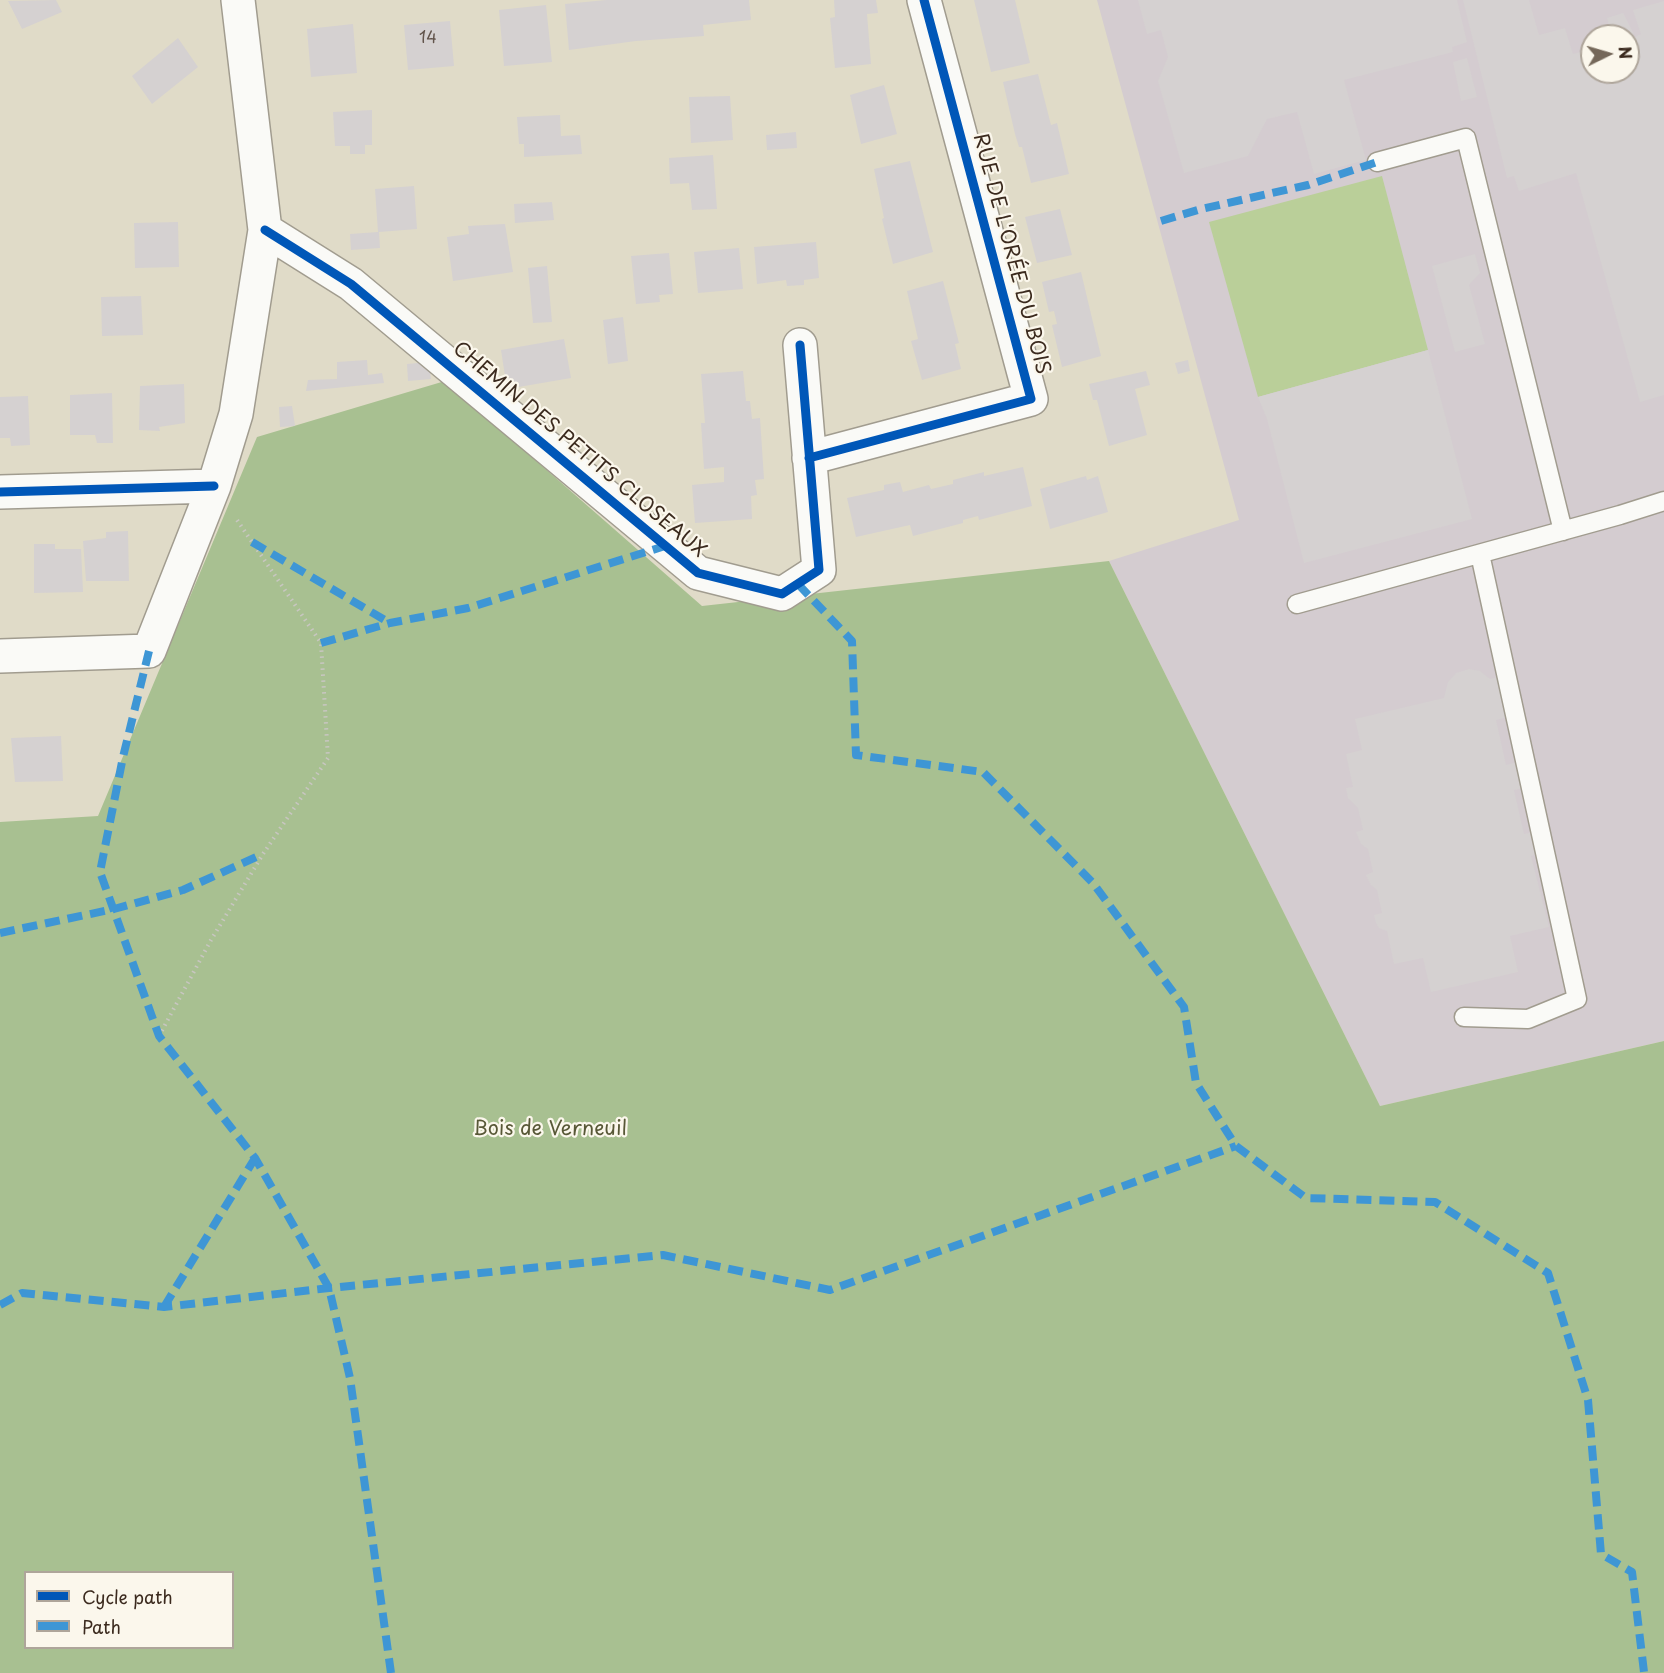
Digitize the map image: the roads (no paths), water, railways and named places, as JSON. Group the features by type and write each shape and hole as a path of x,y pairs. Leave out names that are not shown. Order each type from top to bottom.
{"street":[{"path":"0,656 149,651 214,486 236,414 265,230 238,0"},
{"name":"RUE DE L'ORÉE DU BOIS","path":"809,458 1031,399 924,0"},
{"name":"CHEMIN DES PETITS CLOSEAUX","path":"265,230 351,284 698,573 783,594 819,570 800,345"},
{"path":"0,492 214,486"}],"lane":[{"path":"1377,162 1466,138 1563,531"},
{"path":"1297,604 1664,501"},
{"path":"1464,1017 1528,1019 1577,999 1480,554"}],"park label":[{"name":"Bois de Verneuil","path":"550,1129"}]}
